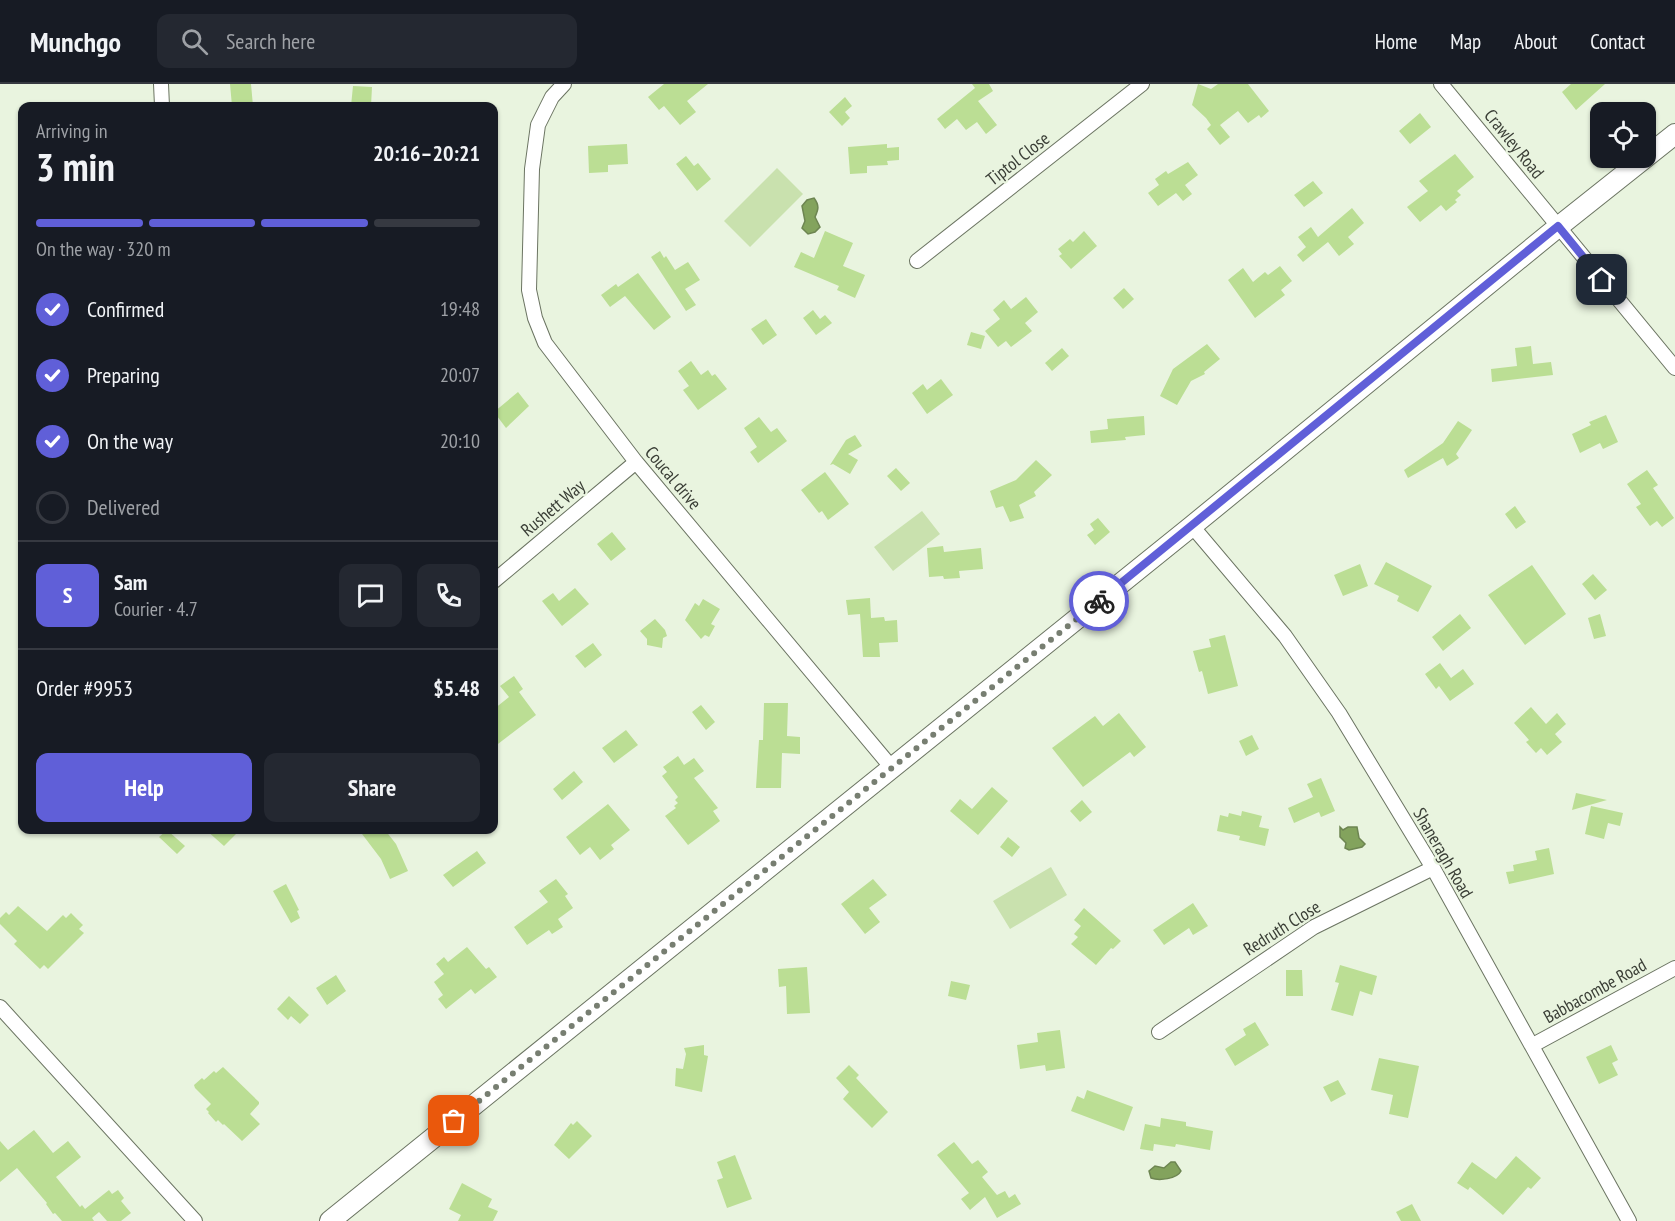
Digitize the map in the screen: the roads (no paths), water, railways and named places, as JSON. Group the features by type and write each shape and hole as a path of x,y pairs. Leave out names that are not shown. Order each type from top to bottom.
{"street":[{"path":"160,84 162,102"},
{"name":"Coucal drive","path":"564,84 552,97 538,125 532,169 529,290 535,318 545,344 636,462 892,768"},
{"name":"Tiptol Close","path":"917,261 1142,84"},
{"name":"Crawley Road","path":"1441,84 1675,368"},
{"path":"330,1221 1192,526 1558,226 1675,134"},
{"name":"Rushett Way","path":"498,578 636,462"},
{"name":"Shaneragh Road","path":"1192,526 1285,636 1339,713 1433,868 1629,1221"},
{"name":"Redruth Close","path":"1159,1032 1314,927 1433,868"},
{"name":"Babbacombe Road","path":"1533,1045 1675,968"},
{"path":"0,1007 195,1221"}]}
